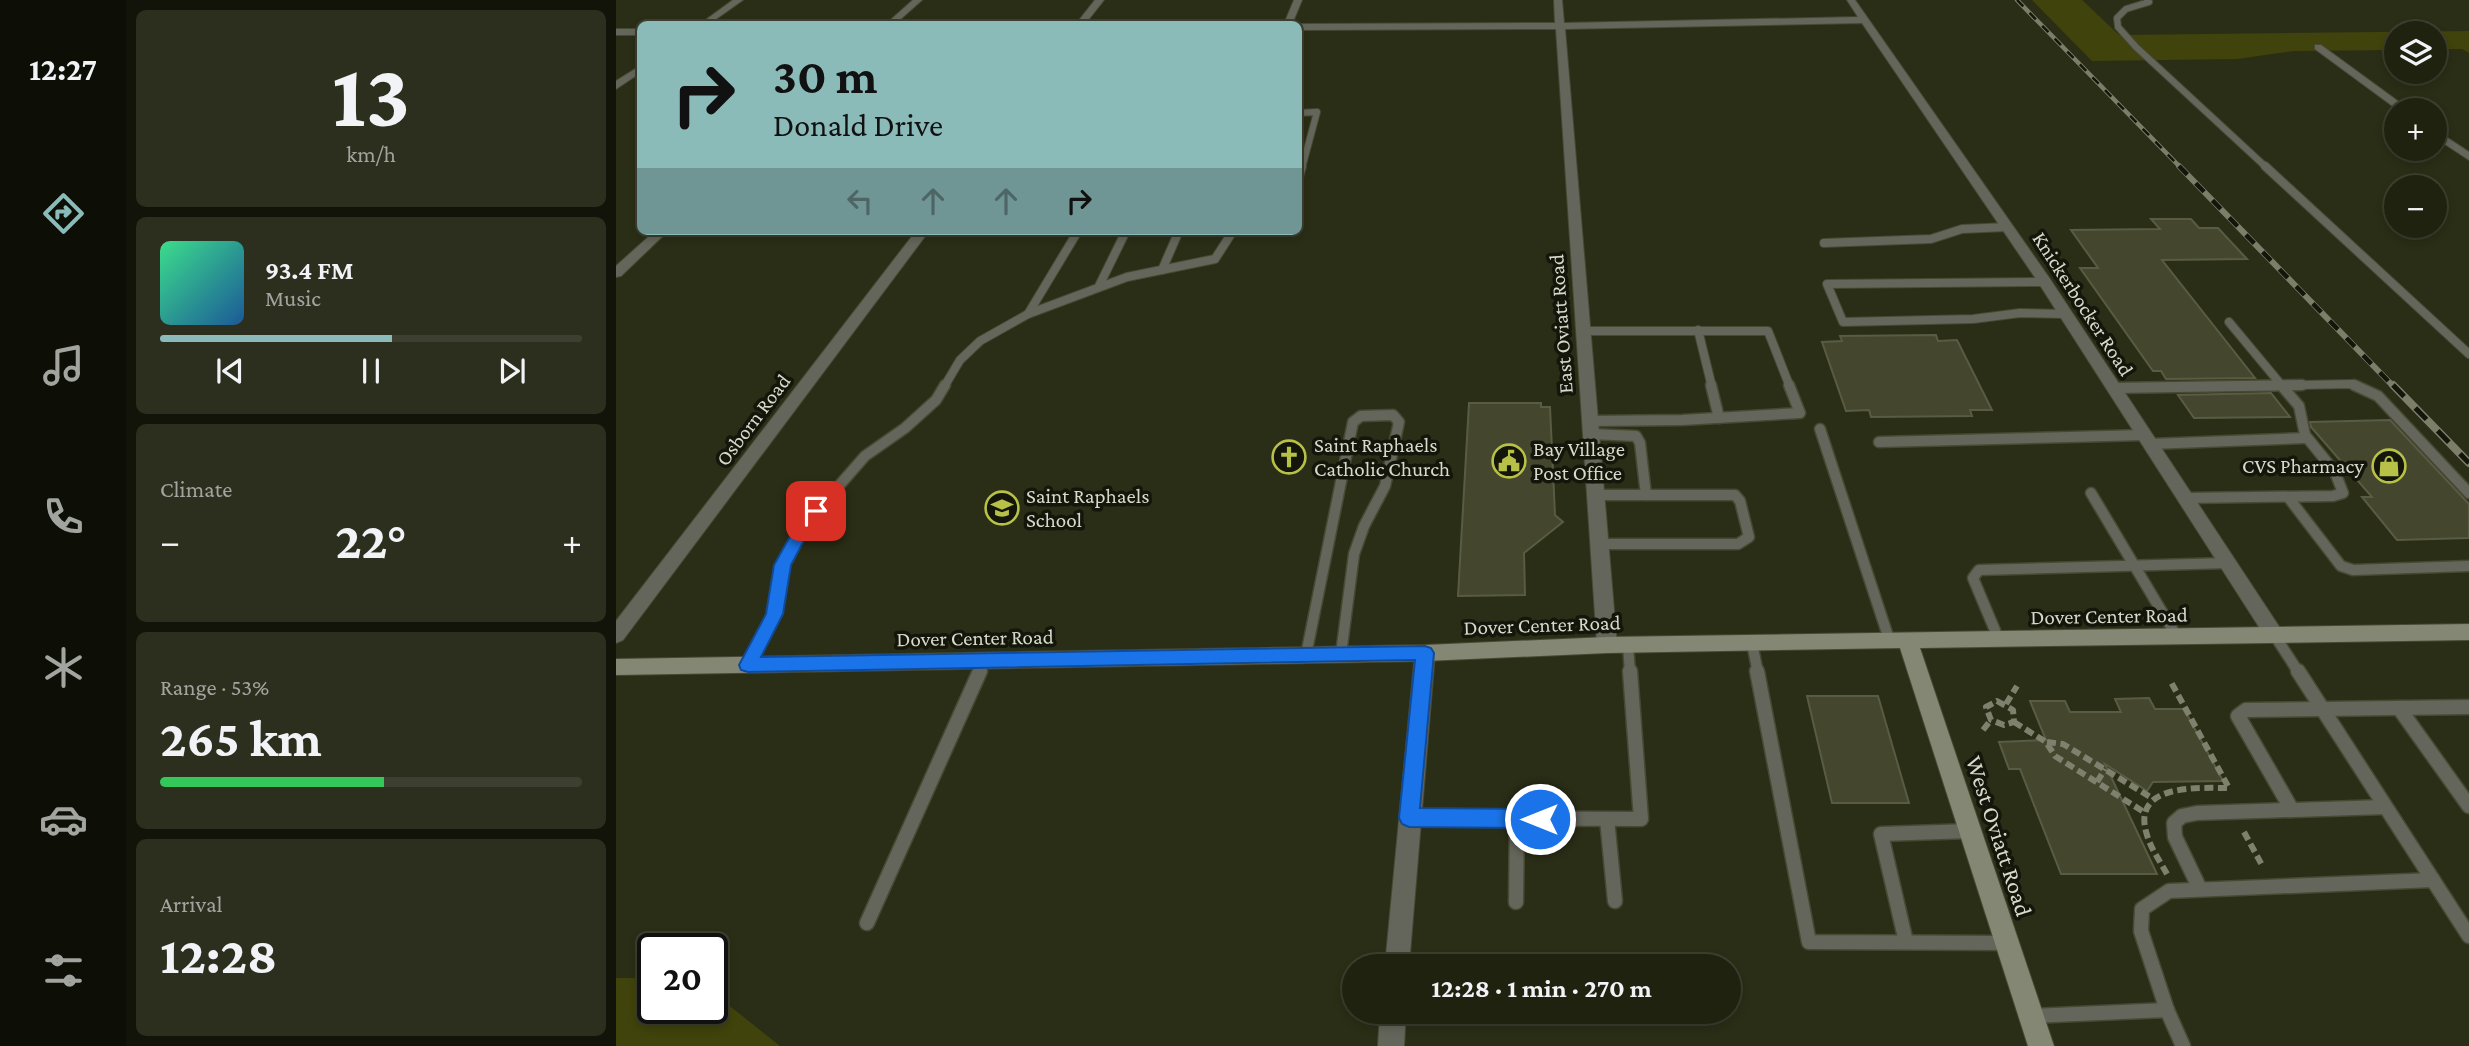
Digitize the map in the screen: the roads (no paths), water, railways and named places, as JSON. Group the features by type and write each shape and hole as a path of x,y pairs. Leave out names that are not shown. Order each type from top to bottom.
{"street":[{"path":"708,21 739,0"},
{"path":"894,21 918,0"},
{"path":"1082,21 1100,0"},
{"path":"1289,21 1298,0"},
{"name":"East Oviatt Road","path":"1558,0 1607,645"},
{"name":"Knickerbocker Road","path":"1851,0 2045,282 2275,636"},
{"path":"1302,27 1560,26 1864,20"},
{"path":"616,32 637,32"},
{"path":"2318,47 2388,98"},
{"path":"616,86 637,71"},
{"path":"2447,141 2469,157"},
{"path":"616,273 658,235"},
{"name":"Osborn Road","path":"616,635 920,235"},
{"name":"Dover Center Road","path":"616,667 1425,653 1607,645 2469,632"},
{"name":"West Oviatt Road","path":"1899,642 1970,831 2041,1046"},
{"path":"1398,954 1425,653"},
{"path":"1391,1046 1392,1024"}],"lane":[{"path":"2147,0 2149,2 2126,9 2117,18 2118,27 2136,47 2469,354"},
{"path":"1302,113 1317,113 1302,167"},
{"path":"1824,243 1931,239 1962,229 2007,227"},
{"path":"1028,314 1076,235"},
{"path":"1099,286 1124,235"},
{"path":"1161,270 1177,235"},
{"path":"748,665 774,614 782,565 809,519 865,456 905,428 936,400 960,360 980,341 1028,314 1054,308 1099,286 1215,259 1230,235"},
{"path":"2045,282 1827,284 1843,322 1973,319 2020,313 2066,314"},
{"path":"2186,498 2333,496 2343,493 2336,473 2305,438 2299,420 2299,406 2229,322"},
{"path":"1698,330 1719,418"},
{"path":"1583,331 1768,331 1800,413 1590,428"},
{"path":"2113,388 2351,384 2371,391 2469,493"},
{"path":"1306,655 1353,422 1361,416 1393,415 1399,422 1385,486 1364,526 1354,554 1341,654"},
{"path":"1590,428 1636,436 1640,443 1646,495"},
{"path":"1820,429 1899,642"},
{"path":"1879,442 2305,438"},
{"path":"2091,493 2177,637"},
{"path":"1595,495 1735,495 1740,501 1749,537 1738,544 1599,544"},
{"path":"2288,497 2342,566 2353,570 2469,566"},
{"path":"1999,640 1973,578 1979,570 2228,563"},
{"path":"2275,636 2469,936"},
{"path":"1752,643 1809,942 2007,943"},
{"path":"1409,818 1641,819 1628,645"},
{"path":"867,923 984,661"},
{"path":"2292,810 2238,716 2246,710 2469,707"},
{"path":"2399,708 2469,806"},
{"path":"2200,889 2175,837 2174,823 2182,816 2197,813 2385,807"},
{"path":"1516,902 1517,818"},
{"path":"1607,819 1615,901"},
{"path":"1906,942 1881,834 1970,831"},
{"path":"2183,1046 2167,1010 2141,931 2142,909 2152,900 2175,890 2432,880"},
{"path":"2031,1016 2167,1010"}],"railway":[{"path":"2017,0 2181,168"},
{"path":"2179,166 2394,387"},
{"path":"2393,385 2469,463"}],"place":[{"name":"Saint Raphaels Catholic Church","path":"1289,457"},
{"name":"Bay Village Post Office","path":"1509,461"},
{"name":"CVS Pharmacy","path":"2389,466"},
{"name":"Saint Raphaels School","path":"1002,508"}]}
